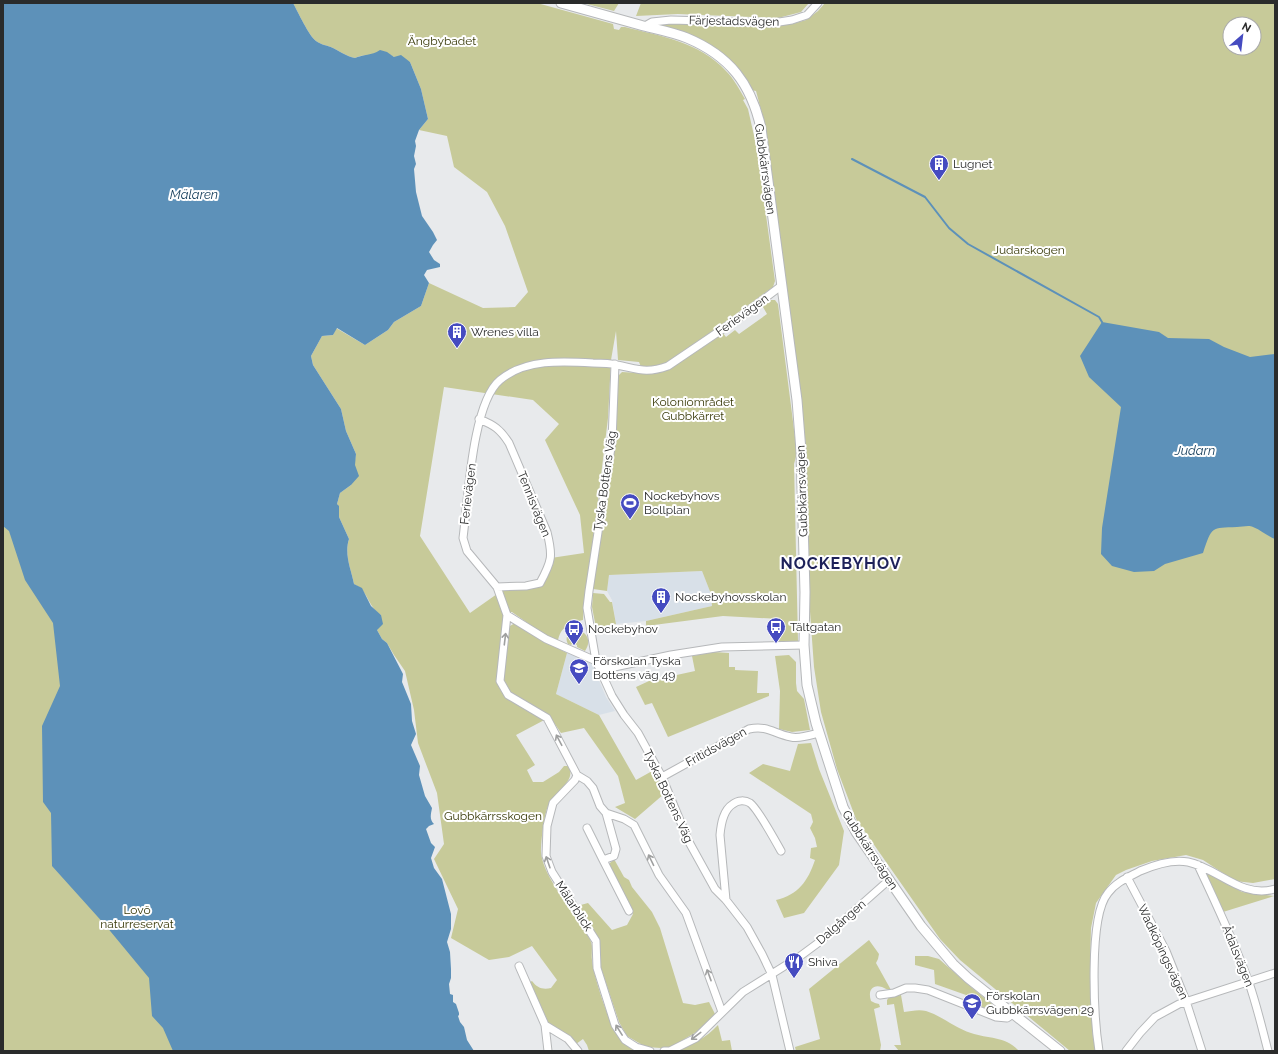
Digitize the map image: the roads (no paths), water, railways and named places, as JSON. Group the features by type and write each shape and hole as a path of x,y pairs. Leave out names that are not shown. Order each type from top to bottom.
{"street":[{"name":"Gubbkärrsvägen","path":"561,3 686,38 707,48 724,60 736,72 750,94 760,128 797,400 801,451 805,592 804,645 808,685 819,733 843,807 856,832 921,926 953,964 1060,1051"},
{"name":"Färjestadsvägen","path":"645,26 652,22 671,20 774,23 792,20 807,15 818,3"},
{"name":"Ferievägen","path":"603,860 614,856 616,849 606,813 600,806 593,788 577,775 547,718 508,696 500,681 507,615 497,587 467,551 463,538 474,443 479,419 486,398 498,381 512,372 536,363 574,362 615,364 644,371 656,370 668,366 736,320 781,286"},
{"name":"Tyska Bottens Väg","path":"615,364 612,441 587,608 596,661 612,696 638,733 662,777 689,842 715,889 726,900 747,927 772,975 790,1051"},
{"name":"Tennisvägen","path":"479,419 494,425 503,434 547,532 551,547 549,567 540,583 526,586 497,587"},
{"path":"507,615 546,639 596,661"},
{"path":"600,670 672,655 722,647 804,645"},
{"name":"Fritidsvägen","path":"662,777 748,729 758,727 792,738 819,733"},
{"name":"Mälarblick","path":"577,775 575,780 554,802 547,826 546,856 552,872 596,941 597,968 616,1025 626,1040 636,1047 650,1051"},
{"path":"726,900 720,834 721,824 725,813 733,803 742,801 752,804 781,851"},
{"path":"606,813 624,819 634,825 659,876 686,913 722,1012"},
{"path":"587,828 629,911"},
{"path":"1099,1051 1096,1030 1094,990 1097,925 1101,906 1108,893 1117,884 1127,877 1145,869 1179,861 1209,869 1236,886 1245,889 1259,891 1275,889"},
{"name":"Ådalsvägen","path":"1198,865 1225,925 1248,982 1258,1009 1268,1051"},
{"name":"Wadköpingsvägen","path":"1127,877 1166,951 1186,1001 1202,1051"},
{"name":"Dalgången","path":"772,975 818,943 889,880"},
{"path":"519,966 545,1025 546,1048 548,1051"},
{"path":"1126,1051 1155,1017 1178,1004 1275,973"},
{"path":"664,1051 670,1051 696,1038 743,992 772,975"},
{"path":"880,995 894,993 906,988 915,988 928,990 996,1017 1007,1018 1013,1014"},
{"path":"545,1025 568,1039 578,1051"}],"water":[{"name":"Mälaren","path":"3,3 293,3 310,34 316,41 355,58 380,50 387,52 394,57 401,55 410,62 421,89 428,119 419,130 415,141 416,146 414,156 416,164 414,169 416,192 422,216 437,240 429,252 434,260 440,264 440,267 427,270 424,275 429,283 421,306 394,322 388,330 365,345 337,328 333,335 322,336 311,356 313,365 341,409 346,431 356,454 355,465 359,476 351,485 340,493 337,504 339,506 339,517 349,539 347,550 354,584 362,588 371,606 381,615 383,624 377,630 382,639 387,643 403,674 402,682 411,704 412,721 416,734 411,745 420,766 419,775 425,796 432,808 431,818 434,824 426,829 431,843 435,847 431,858 434,868 442,879 451,914 451,929 447,942 450,952 451,969 449,984 450,994 453,995 453,1002 456,1004 460,1022 464,1027 467,1040 474,1051 173,1051 163,1028 152,1016 149,978 106,926 52,866 51,813 43,802 42,726 60,686 53,623 25,580 9,531 3,526"},
{"name":"Judarn","path":"1102,322 1159,332 1168,338 1209,339 1224,347 1250,357 1275,354 1275,539 1251,526 1217,529 1211,533 1208,538 1203,553 1165,564 1154,571 1134,572 1112,566 1101,554 1102,528 1121,407 1089,377 1080,356"}],"waterway":[{"path":"852,159 925,197 949,228 968,244 1099,317 1102,322"}],"place":[{"name":"Lugnet","path":"939,181"},
{"name":"Wrenes villa","path":"457,349"},
{"name":"Nockebyhovs Bollplan","path":"630,520"},
{"name":"Nockebyhovsskolan","path":"661,614"},
{"name":"Tältgatan","path":"776,644"},
{"name":"Nockebyhov","path":"574,646"},
{"name":"Förskolan Tyska Bottens väg 49","path":"579,685"},
{"name":"Shiva","path":"794,979"},
{"name":"Förskolan Gubbkärrsvägen 29","path":"972,1020"}],"district":[{"name":"NOCKEBYHOV","path":"841,563"}],"park label":[{"name":"Ängbybadet","path":"442,41"},
{"name":"Judarskogen","path":"1029,250"},
{"name":"Koloniområdet Gubbkärret","path":"693,409"},
{"name":"Gubbkärrsskogen","path":"493,816"},
{"name":"Lovö naturreservat","path":"137,917"}]}
